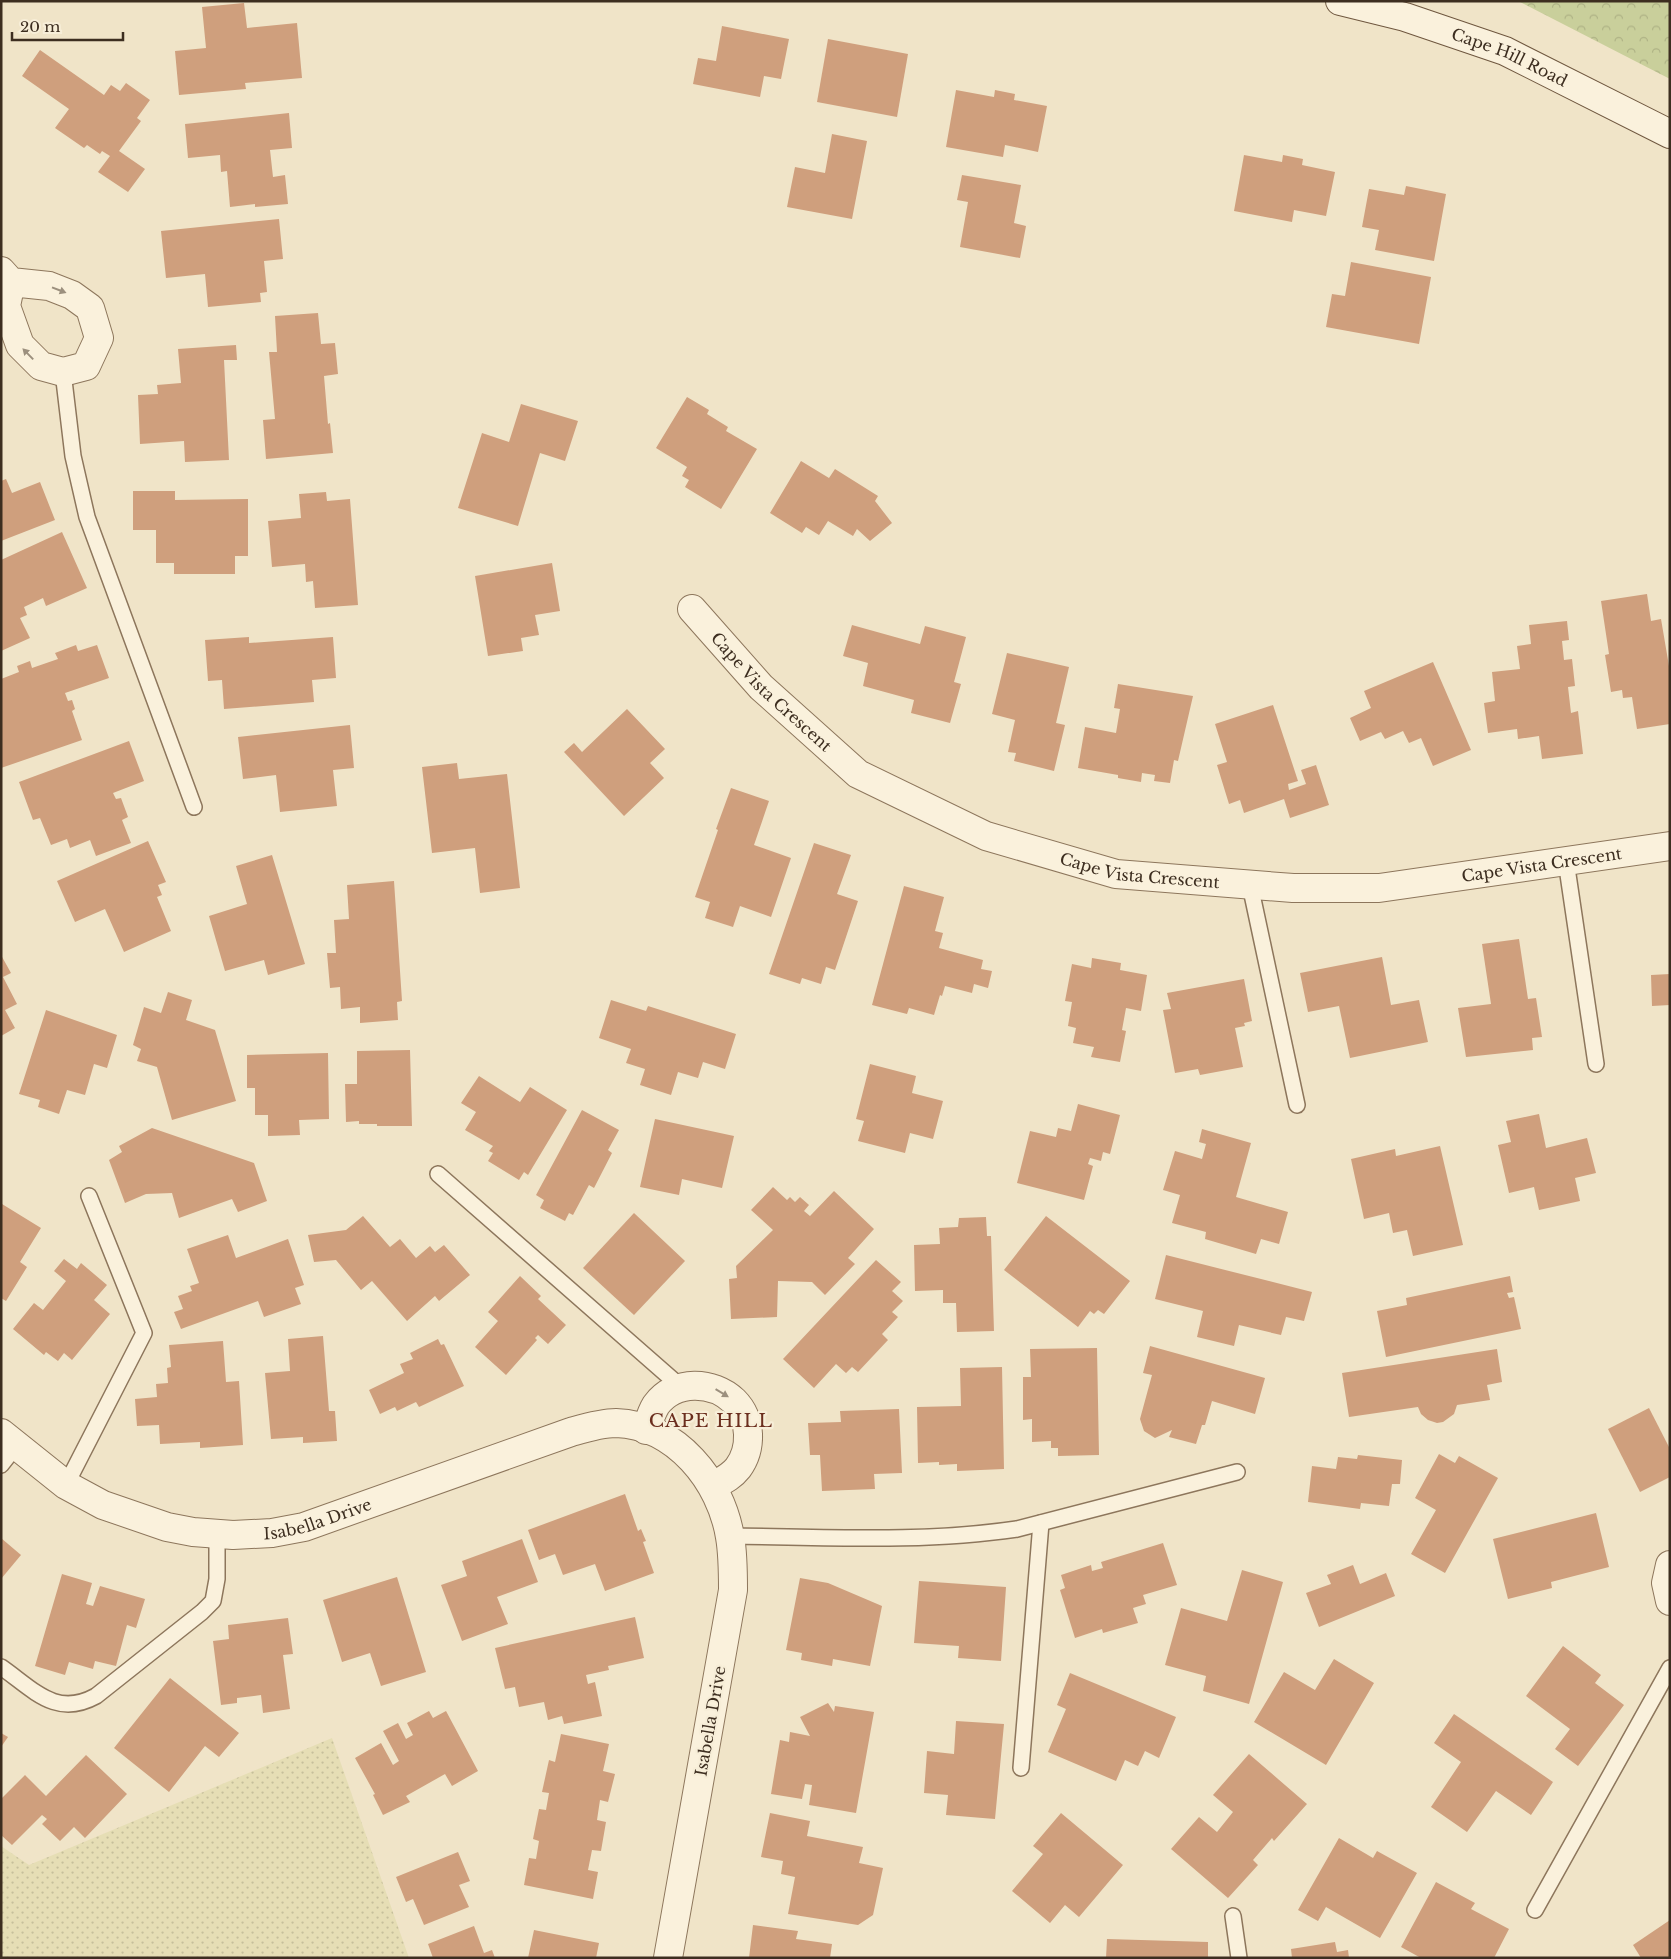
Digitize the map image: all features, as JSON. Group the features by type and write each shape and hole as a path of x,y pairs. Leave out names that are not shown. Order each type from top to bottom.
{"street":[{"name":"Cape Hill Road","path":"1340,1 1405,17 1506,51 1670,134"},
{"path":"6,277 49,286 72,295 90,308 99,338 86,366 63,372 41,366 20,345 6,306 6,277"},
{"name":"Cape Vista Crescent","path":"692,609 761,687 858,774 986,836 1116,874 1293,888 1379,888 1670,846"},
{"path":"646,1430 650,1416 657,1403 681,1387 696,1384 711,1387 724,1393 736,1402 744,1414 748,1428 748,1443 745,1457 737,1470 726,1480 713,1486"},
{"name":"Isabella Drive","path":"6,1448 66,1485 103,1505 167,1527 193,1532 272,1533 304,1527 571,1432 616,1423 646,1430 677,1446 693,1460 713,1486 724,1514 730,1536 733,1590 668,1958"},
{"path":"1670,1565 1666,1583 1670,1601"}],"lane":[{"path":"63,372 73,456 87,517 194,807"},
{"path":"1566,861 1596,1064"},
{"path":"1250,885 1297,1105"},
{"path":"438,1174 681,1387"},
{"path":"66,1485 144,1333 89,1196"},
{"path":"730,1536 952,1537 1009,1530 1236,1472"},
{"path":"1021,1768 1041,1523"},
{"path":"1,1668 49,1700 59,1704 70,1705 84,1702 96,1696 202,1612 213,1601 217,1579 217,1533"},
{"path":"1535,1910 1670,1668"},
{"path":"1233,1916 1239,1958"}],"shaded area":[{"path":"332,1738 409,1958 1,1958 1,1846 29,1865"}],"green space":[{"path":"1518,1 1670,1 1670,79"}],"building":[{"path":"244,3 247,28 297,23 302,78 245,83 246,89 179,95 175,51 206,48 202,7"},
{"path":"722,26 789,39 781,79 764,76 760,97 693,84 698,58 716,61"},
{"path":"828,39 908,54 897,117 817,102"},
{"path":"40,50 104,95 111,85 120,91 126,83 150,100 137,118 141,121 119,151 145,169 128,192 98,172 110,156 102,151 100,154 87,145 84,148 55,128 69,109 22,76"},
{"path":"956,90 994,97 995,90 1015,94 1014,100 1047,106 1038,152 1005,145 1003,157 946,147"},
{"path":"289,113 292,148 270,150 273,177 285,175 288,204 255,207 255,204 230,207 227,171 221,172 220,155 188,158 185,124"},
{"path":"832,134 867,141 852,219 787,207 795,167 825,173"},
{"path":"1244,155 1282,162 1283,155 1303,159 1302,165 1335,172 1326,216 1294,210 1292,222 1234,211"},
{"path":"962,175 1021,185 1014,223 1026,226 1020,258 960,247 968,202 957,200"},
{"path":"1406,186 1446,194 1434,261 1375,250 1379,230 1362,227 1369,189 1404,195"},
{"path":"279,219 283,259 264,261 267,292 260,293 261,302 208,307 205,274 166,278 161,231"},
{"path":"1351,262 1431,277 1419,344 1326,327 1332,294 1345,296"},
{"path":"318,313 321,344 335,343 338,374 324,376 328,424 330,423 333,453 266,459 263,420 275,419 269,352 277,352 275,316"},
{"path":"236,345 237,360 224,360 229,460 185,462 184,441 140,444 138,395 158,394 157,385 181,383 178,349"},
{"path":"687,397 709,410 707,414 728,427 726,431 757,449 721,509 685,487 689,480 682,476 687,467 656,448"},
{"path":"521,404 578,421 565,461 540,453 518,526 458,508 482,433 509,442"},
{"path":"801,461 829,478 835,469 878,496 875,501 892,523 870,541 857,529 853,536 828,521 819,535 806,527 802,533 770,513"},
{"path":"6,479 12,493 40,482 55,520 1,541 1,481"},
{"path":"133,491 175,491 175,500 248,499 248,556 235,556 235,574 174,574 174,563 156,563 156,530 133,530"},
{"path":"326,492 327,501 350,499 358,605 315,608 313,581 306,582 305,564 272,567 268,521 301,518 299,494"},
{"path":"62,532 87,588 46,606 43,598 24,607 27,615 20,618 30,638 1,651 1,560"},
{"path":"552,563 560,611 535,615 539,635 521,638 523,651 488,656 475,576"},
{"path":"1647,594 1651,621 1661,619 1670,672 1670,724 1637,729 1632,697 1623,698 1622,690 1611,692 1605,655 1609,654 1601,601"},
{"path":"1567,621 1569,640 1562,641 1564,660 1572,659 1575,686 1568,687 1571,713 1578,711 1583,754 1542,759 1539,736 1518,739 1517,729 1488,733 1484,703 1495,701 1492,672 1520,669 1517,646 1531,644 1529,625"},
{"path":"852,625 920,644 925,626 966,637 954,682 961,684 950,723 911,713 914,700 863,686 868,663 843,656"},
{"path":"249,637 249,643 333,637 336,678 312,680 314,702 224,709 222,680 208,681 205,640"},
{"path":"76,645 78,651 97,645 109,678 65,693 68,701 72,700 75,709 72,711 82,740 1,768 1,679 19,672 17,666 30,661 32,668 58,659 55,653"},
{"path":"1007,653 1069,667 1056,723 1065,725 1054,771 1014,761 1016,753 1008,752 1015,720 992,714"},
{"path":"1433,662 1471,750 1433,766 1421,738 1409,743 1403,731 1385,739 1381,732 1360,741 1350,718 1371,708 1364,691"},
{"path":"1118,684 1193,696 1178,761 1174,760 1170,783 1154,781 1155,775 1142,773 1141,782 1118,778 1118,775 1078,768 1085,727 1116,733 1120,709 1114,708"},
{"path":"1273,705 1298,781 1288,784 1289,790 1306,784 1301,770 1316,765 1329,805 1290,818 1284,799 1244,813 1240,800 1229,804 1217,765 1227,762 1215,724"},
{"path":"627,709 665,749 650,763 664,778 624,816 564,752 574,743 582,752"},
{"path":"350,725 354,768 333,770 337,806 280,812 276,775 243,779 238,737"},
{"path":"129,741 144,781 113,793 116,799 121,798 128,817 122,820 131,843 96,856 90,840 70,848 67,839 51,845 40,818 33,820 19,782"},
{"path":"457,763 459,779 507,774 520,888 480,893 475,848 432,853 422,767"},
{"path":"731,788 769,801 754,845 791,858 771,917 740,906 733,927 705,918 710,902 695,897"},
{"path":"148,841 166,882 158,885 162,895 157,897 171,931 124,952 105,909 75,922 57,881"},
{"path":"814,843 851,855 837,894 858,901 835,970 826,967 821,984 802,978 800,984 769,974"},
{"path":"272,855 305,964 268,975 264,960 225,971 209,916 247,904 236,866"},
{"path":"394,881 402,1001 397,1002 398,1020 360,1023 360,1007 341,1009 340,987 330,988 327,953 336,953 334,920 349,919 347,885"},
{"path":"904,886 944,897 935,931 943,933 939,948 983,960 981,969 992,971 988,988 974,984 972,993 945,986 934,1015 909,1008 907,1014 872,1005"},
{"path":"1519,939 1528,999 1536,998 1542,1037 1532,1038 1533,1050 1466,1057 1458,1008 1491,1004 1482,944"},
{"path":"1,955 11,973 3,977 17,1004 5,1010 15,1028 1,1036"},
{"path":"1382,957 1391,1005 1419,1000 1428,1042 1350,1058 1339,1006 1308,1012 1300,973"},
{"path":"1092,958 1121,963 1120,970 1147,975 1141,1011 1126,1008 1122,1030 1126,1031 1120,1062 1091,1057 1094,1047 1073,1043 1076,1028 1068,1026 1072,1002 1065,1001 1072,964 1091,968"},
{"path":"1670,974 1670,1005 1652,1006 1651,975"},
{"path":"1244,979 1252,1021 1244,1023 1245,1026 1235,1028 1243,1067 1200,1075 1198,1069 1175,1073 1163,1010 1171,1009 1167,993"},
{"path":"168,992 192,1000 186,1020 215,1030 236,1101 172,1120 157,1067 137,1061 141,1049 133,1045 144,1007 161,1013"},
{"path":"611,1000 646,1011 648,1006 736,1034 725,1069 703,1062 698,1078 678,1072 671,1095 640,1085 645,1069 626,1063 631,1049 599,1038"},
{"path":"46,1010 117,1035 107,1068 94,1064 85,1095 67,1090 59,1114 38,1107 40,1100 19,1094"},
{"path":"410,1050 412,1126 377,1126 377,1124 359,1124 359,1121 346,1122 345,1084 357,1084 357,1051"},
{"path":"328,1053 329,1119 299,1120 300,1135 268,1136 268,1115 255,1115 255,1088 247,1088 247,1055"},
{"path":"870,1064 916,1076 912,1093 943,1101 933,1139 910,1133 905,1153 858,1141 864,1121 856,1119"},
{"path":"479,1076 520,1102 530,1087 567,1110 528,1175 524,1172 519,1180 488,1161 493,1153 489,1151 493,1146 465,1130 476,1112 461,1103"},
{"path":"1078,1104 1120,1115 1110,1154 1103,1152 1101,1161 1090,1158 1088,1164 1093,1166 1084,1200 1017,1183 1030,1131 1056,1137 1058,1128 1071,1131"},
{"path":"582,1110 619,1130 608,1150 612,1153 594,1188 589,1185 573,1215 569,1213 565,1221 540,1208 544,1200 536,1195"},
{"path":"1539,1114 1546,1148 1587,1138 1596,1173 1575,1178 1580,1201 1539,1210 1534,1187 1509,1193 1498,1145 1511,1142 1506,1121"},
{"path":"655,1119 734,1136 722,1188 682,1179 679,1195 640,1187"},
{"path":"152,1128 254,1163 267,1201 238,1212 232,1199 179,1218 172,1193 146,1194 125,1203 109,1160 122,1152 119,1146"},
{"path":"1202,1129 1251,1143 1236,1197 1288,1212 1279,1244 1261,1239 1256,1254 1205,1239 1206,1232 1172,1223 1180,1195 1163,1190 1175,1151 1202,1159 1206,1144 1199,1142"},
{"path":"1440,1146 1463,1245 1413,1256 1407,1230 1393,1233 1389,1213 1364,1219 1351,1159 1395,1149 1396,1156"},
{"path":"773,1187 787,1200 790,1197 795,1202 800,1197 809,1205 804,1211 810,1216 834,1191 874,1229 848,1258 855,1264 825,1295 812,1282 778,1281 777,1317 731,1319 729,1279 737,1278 736,1266 773,1230 751,1210"},
{"path":"2,1204 41,1228 20,1262 27,1267 6,1301 1,1298"},
{"path":"634,1213 685,1261 634,1315 583,1268"},
{"path":"363,1216 390,1247 400,1239 416,1258 430,1246 435,1252 444,1245 470,1275 439,1301 435,1296 407,1321 372,1281 361,1290 336,1260 314,1262 308,1235 346,1230"},
{"path":"1046,1216 1130,1281 1104,1314 1098,1310 1094,1314 1090,1311 1078,1327 1004,1270"},
{"path":"986,1217 987,1236 991,1236 994,1331 957,1332 956,1303 943,1303 943,1290 915,1291 914,1245 940,1244 939,1228 958,1227 959,1218"},
{"path":"228,1235 236,1258 288,1239 304,1285 295,1288 301,1304 264,1317 258,1301 181,1329 174,1312 183,1309 178,1296 192,1291 190,1286 199,1283 187,1249"},
{"path":"1166,1255 1312,1292 1304,1321 1286,1317 1281,1335 1239,1325 1234,1346 1197,1337 1203,1311 1155,1299"},
{"path":"64,1259 77,1269 81,1263 107,1285 94,1300 110,1314 72,1360 64,1353 58,1361 46,1352 44,1355 13,1329 34,1303 43,1310 66,1281 54,1271"},
{"path":"876,1260 901,1282 892,1291 903,1301 892,1312 898,1317 882,1334 888,1340 858,1372 852,1367 846,1373 836,1364 814,1388 783,1359"},
{"path":"520,1276 541,1296 538,1299 566,1325 548,1344 538,1335 535,1338 537,1340 506,1375 475,1347 498,1321 488,1312"},
{"path":"1510,1276 1513,1292 1507,1293 1509,1298 1514,1297 1521,1329 1386,1357 1377,1311 1407,1305 1406,1298"},
{"path":"323,1336 329,1411 335,1411 337,1441 303,1443 303,1437 271,1439 265,1373 290,1371 288,1339"},
{"path":"438,1339 441,1345 444,1344 464,1386 419,1407 416,1402 397,1411 395,1407 380,1414 369,1390 404,1373 400,1364 413,1359 410,1353"},
{"path":"223,1341 226,1382 239,1381 243,1445 200,1448 200,1442 160,1444 159,1425 137,1426 135,1399 157,1397 156,1384 168,1383 167,1368 171,1367 169,1345"},
{"path":"1150,1346 1265,1378 1255,1414 1212,1401 1205,1425 1202,1425 1196,1444 1169,1437 1172,1430 1155,1438 1144,1431 1140,1419 1152,1375 1143,1373"},
{"path":"1097,1348 1099,1455 1058,1456 1058,1448 1051,1448 1051,1441 1032,1442 1032,1419 1023,1420 1023,1377 1031,1377 1030,1349"},
{"path":"1497,1349 1502,1382 1487,1385 1490,1400 1457,1405 1454,1414 1443,1422 1437,1423 1428,1420 1421,1414 1418,1407 1349,1417 1342,1373"},
{"path":"1002,1367 1004,1469 957,1471 957,1464 939,1465 939,1462 918,1463 917,1407 961,1406 960,1368"},
{"path":"1649,1408 1670,1449 1670,1477 1640,1492 1608,1429"},
{"path":"899,1409 902,1473 874,1474 875,1489 822,1491 820,1455 810,1455 808,1423 841,1422 840,1411"},
{"path":"1439,1454 1455,1463 1459,1456 1498,1478 1445,1573 1411,1554 1436,1510 1415,1498"},
{"path":"1358,1455 1402,1460 1400,1484 1392,1484 1389,1506 1361,1503 1360,1509 1308,1502 1312,1466 1336,1469 1338,1457 1357,1459"},
{"path":"625,1494 638,1531 641,1529 646,1541 643,1542 654,1573 605,1591 595,1564 563,1575 555,1554 539,1560 528,1530"},
{"path":"1596,1513 1609,1567 1551,1582 1552,1588 1508,1599 1493,1539"},
{"path":"1,1538 21,1555 1,1579"},
{"path":"522,1539 538,1582 497,1597 508,1624 462,1641 441,1585 467,1576 462,1561"},
{"path":"1163,1543 1177,1585 1143,1595 1146,1604 1133,1608 1138,1623 1103,1633 1102,1629 1075,1638 1060,1590 1065,1588 1061,1575 1091,1565 1092,1571 1103,1568 1101,1562"},
{"path":"1353,1565 1360,1584 1386,1573 1395,1596 1319,1627 1306,1593 1331,1584 1327,1575"},
{"path":"1242,1570 1283,1582 1249,1704 1203,1691 1206,1676 1165,1665 1181,1608 1227,1621"},
{"path":"62,1574 92,1583 86,1604 93,1606 100,1586 145,1599 136,1628 127,1625 116,1666 95,1661 93,1669 69,1662 65,1675 35,1666"},
{"path":"397,1577 426,1672 381,1686 370,1653 342,1662 323,1600"},
{"path":"800,1578 828,1583 882,1606 870,1666 833,1659 832,1666 801,1660 802,1653 786,1650"},
{"path":"919,1581 1006,1587 1001,1661 958,1658 959,1646 914,1643"},
{"path":"635,1617 644,1658 608,1666 609,1670 586,1675 588,1684 595,1682 602,1716 564,1724 562,1716 548,1720 544,1702 519,1707 515,1687 505,1689 495,1648"},
{"path":"288,1618 293,1654 283,1655 290,1709 263,1713 261,1695 237,1698 237,1703 221,1705 213,1641 229,1639 228,1625"},
{"path":"1563,1646 1601,1675 1595,1683 1624,1705 1578,1766 1555,1749 1570,1729 1526,1696"},
{"path":"1334,1659 1374,1683 1326,1765 1254,1722 1284,1672 1315,1690"},
{"path":"1070,1673 1176,1717 1159,1758 1145,1751 1138,1766 1125,1760 1116,1781 1048,1752 1066,1709 1057,1705"},
{"path":"170,1678 239,1733 219,1757 205,1746 169,1792 114,1748"},
{"path":"828,1703 834,1712 835,1706 874,1712 856,1813 809,1805 812,1785 805,1784 802,1799 771,1794 780,1740 789,1742 790,1732 810,1736 800,1717"},
{"path":"429,1711 433,1718 446,1711 478,1771 452,1786 445,1774 406,1796 410,1802 383,1815 373,1795 375,1794 355,1758 381,1743 393,1765 399,1761 383,1731 398,1723 406,1739 413,1735 407,1723"},
{"path":"1454,1714 1553,1782 1531,1815 1496,1791 1467,1832 1431,1807 1461,1762 1434,1743"},
{"path":"956,1721 1004,1724 995,1819 946,1815 948,1795 924,1793 927,1751 954,1754"},
{"path":"1,1733 8,1737 1,1747"},
{"path":"561,1734 609,1744 603,1771 615,1774 608,1802 600,1800 597,1820 606,1822 601,1851 592,1850 588,1870 598,1872 593,1899 524,1885 529,1858 536,1859 539,1841 533,1839 539,1809 546,1810 549,1793 542,1792 549,1760 555,1762"},
{"path":"1249,1754 1307,1804 1274,1841 1272,1838 1253,1860 1258,1865 1228,1898 1171,1849 1199,1817 1217,1832 1233,1812 1213,1795"},
{"path":"86,1755 127,1794 85,1838 74,1827 60,1841 42,1824 47,1819 42,1815 12,1845 1,1835 1,1799 25,1775 46,1796"},
{"path":"770,1813 810,1821 807,1836 863,1847 859,1863 883,1868 873,1915 858,1925 788,1914 795,1877 781,1874 783,1861 761,1857"},
{"path":"1061,1813 1123,1865 1079,1917 1065,1905 1050,1923 1012,1891 1043,1854 1033,1846"},
{"path":"1339,1838 1373,1858 1377,1851 1417,1873 1380,1938 1326,1907 1318,1921 1298,1910"},
{"path":"458,1852 470,1881 459,1885 469,1907 424,1925 413,1899 406,1902 396,1877"},
{"path":"1436,1882 1475,1903 1471,1909 1509,1929 1494,1958 1421,1958 1401,1947"},
{"path":"1670,1920 1670,1958 1641,1958 1633,1945"},
{"path":"753,1925 798,1931 796,1939 832,1944 830,1958 749,1958"},
{"path":"474,1926 484,1953 492,1950 495,1958 433,1958 428,1944"},
{"path":"534,1930 599,1943 596,1958 528,1958"},
{"path":"1107,1939 1208,1942 1208,1958 1106,1958"},
{"path":"1335,1942 1337,1952 1348,1950 1349,1958 1292,1958 1291,1949"}],"district":[{"name":"CAPE HILL","path":"711,1420"}]}
